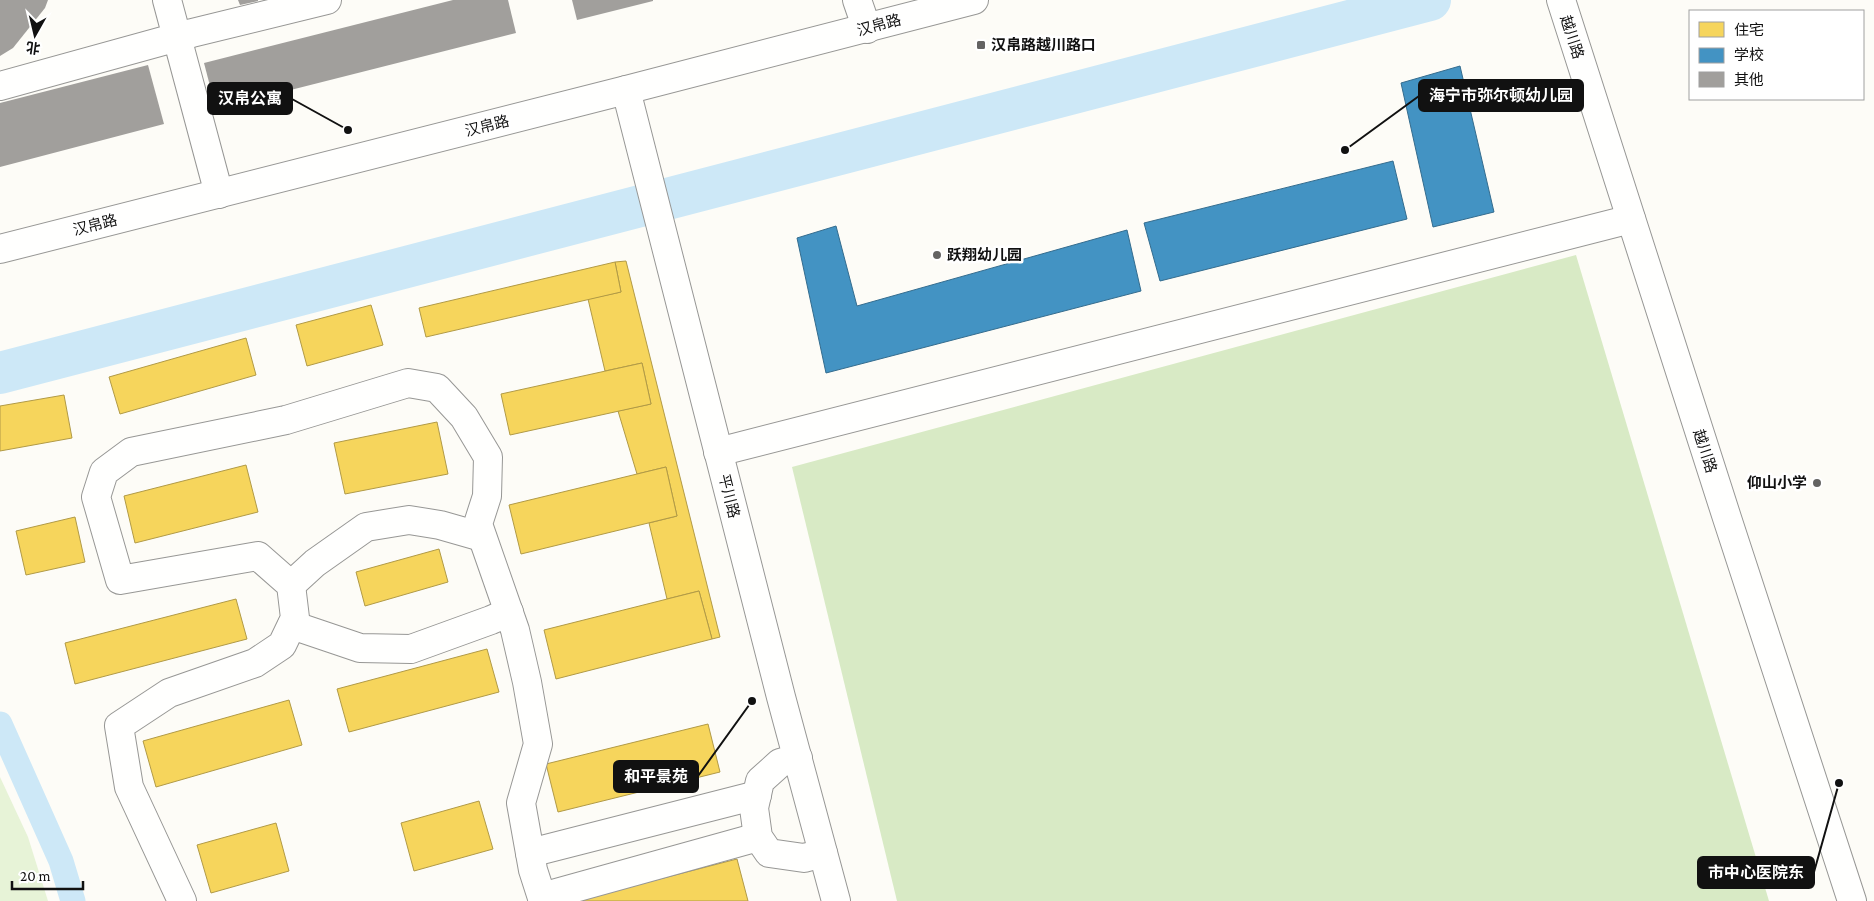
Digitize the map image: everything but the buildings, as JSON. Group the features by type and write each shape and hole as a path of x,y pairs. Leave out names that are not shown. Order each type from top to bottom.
{"street":[{"path":"167,0 219,194"},
{"path":"0,86 177,37 327,0"},
{"path":"857,0 867,28"},
{"name":"汉帛路","path":"0,249 974,0"},
{"name":"越川路","path":"1561,0 1852,901"},
{"name":"平川路","path":"626,90 718,452 836,901"},
{"path":"718,452 1631,220"},
{"path":"182,901 129,788 118,726 169,693 255,664 282,645 295,618 291,585 258,556 120,580 96,497 104,472 131,452 286,420 408,382 437,388 464,416 488,457 487,496 478,524 509,612 527,682 538,744 521,803 533,870 542,899 758,837"},
{"path":"291,585 315,563 366,527 409,520 440,525 482,537"},
{"path":"292,625 360,648 411,649 509,612"},
{"path":"798,758 780,763 760,781 754,808 758,837 769,853 804,858 823,853"},
{"path":"530,853 757,795"}],"green space":[{"path":"1576,255 1769,901 897,901 792,467"},
{"path":"0,777 28,837 48,901 0,901"}],"waterway":[{"path":"0,373 1430,0"},
{"path":"0,724 61,861 73,901"}],"place":[{"name":"汉帛路越川路口","path":"981,45"},
{"name":"汉帛公寓","path":"348,130"},
{"name":"海宁市弥尔顿幼儿园","path":"1345,150"},
{"name":"跃翔幼儿园","path":"937,255"},
{"name":"仰山小学","path":"1817,483"},
{"name":"和平景苑","path":"752,701"},
{"name":"市中心医院东","path":"1839,783"}]}
